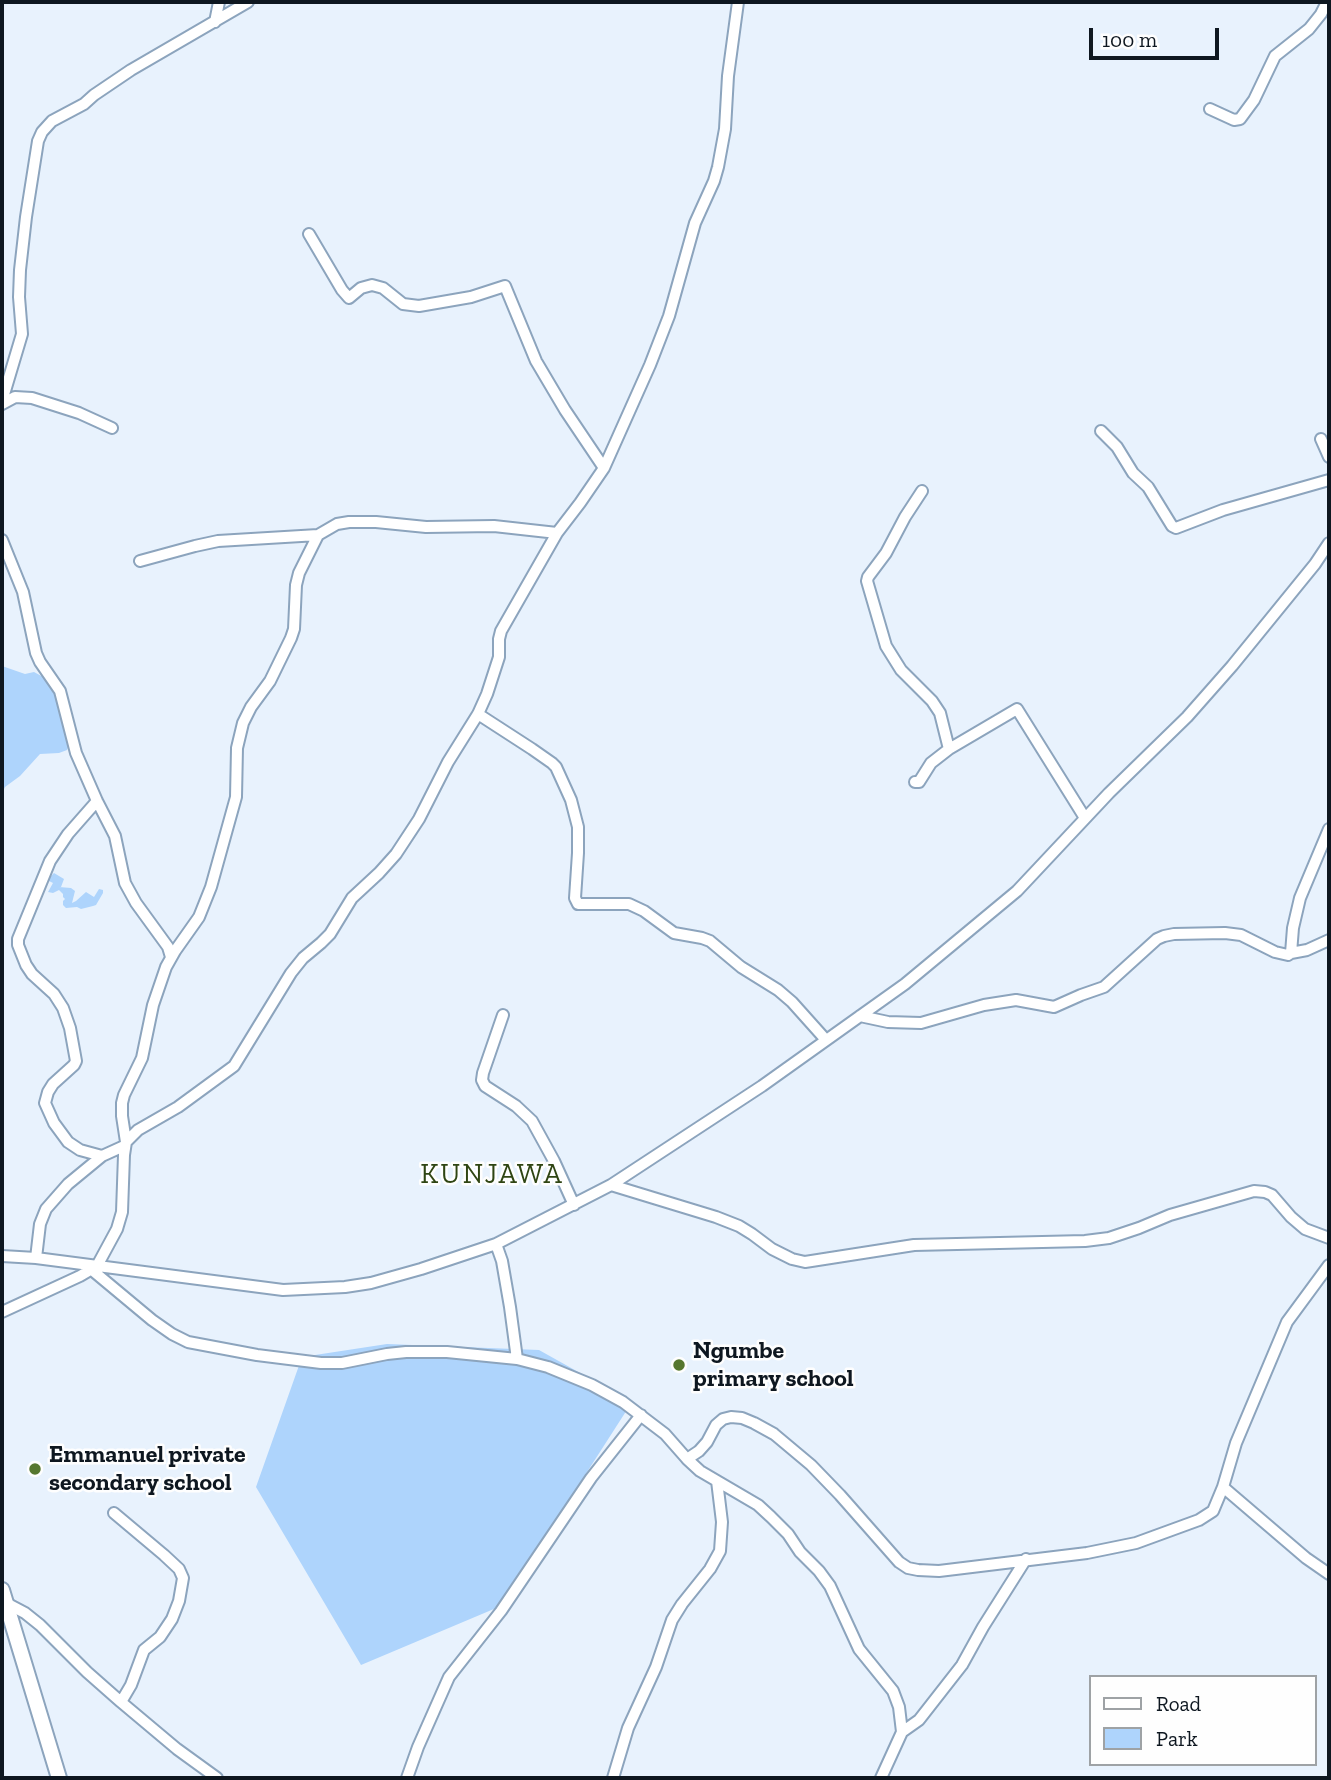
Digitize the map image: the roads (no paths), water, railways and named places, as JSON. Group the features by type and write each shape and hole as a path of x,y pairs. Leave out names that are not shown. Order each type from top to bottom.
{"main road":[{"path":"4,1597 59,1778"}],"street":[{"path":"215,22 219,2"},
{"path":"2,402 22,334 20,270 38,141 42,132 52,121 84,104 131,70 248,2"},
{"path":"36,1258 40,1224 46,1209 68,1184 102,1156 125,1144 138,1130 177,1107 234,1066 291,973 330,933 352,898 396,854 419,819 478,714 499,657 501,631 557,533 604,468 669,316 695,223 714,181 725,129 728,76 738,2"},
{"path":"1210,108 1234,120 1240,119 1254,100 1275,57 1309,29 1327,2"},
{"path":"309,234 349,298 361,288 372,285 383,288 403,304 419,306 471,297 505,286 536,361 604,468"},
{"path":"2,402 15,397 32,398 79,412 112,428"},
{"path":"1101,431 1117,447 1133,473 1148,487 1172,526 1176,528 1223,510 1329,480"},
{"path":"1321,439 1329,457"},
{"path":"922,491 867,581 886,646 901,670 932,701 940,713 949,749"},
{"path":"140,561 218,541 318,534 337,524 349,522 426,527 504,527 557,533"},
{"path":"2,1312 94,1268 117,1229 122,1212 124,1095 142,1058 153,1005 166,967 192,929 208,896 236,797 240,731 247,714 270,681 291,638 299,573 318,534"},
{"path":"2,540 20,581 36,653 60,691 76,753 116,836 125,883 168,947 171,957"},
{"path":"2,1256 174,1275 248,1287 315,1290 371,1283 421,1269 496,1244 574,1205 671,1147 860,1016 905,984 1017,891 1085,818 1187,717 1329,543"},
{"path":"915,782 919,782 931,763 949,749 1017,709 1085,818"},
{"path":"478,714 556,767 571,800 578,827 575,898 578,904 629,904 644,911 674,933 710,942 741,967 778,989 826,1040"},
{"path":"97,801 68,834 50,861 18,944 32,974 54,994 63,1008 76,1061 48,1092 45,1103 48,1111 61,1133 74,1147 102,1156"},
{"path":"1291,953 1300,898 1329,829"},
{"path":"860,1016 888,1022 921,1023 984,1005 1016,1000 1054,1007 1104,987 1157,939 1174,934 1241,935 1285,955 1307,950 1329,940"},
{"path":"503,1015 482,1080 485,1086 516,1106 532,1121 574,1205"},
{"path":"611,1185 728,1221 772,1249 792,1259 806,1262 914,1245 1085,1241 1109,1238 1170,1215 1254,1191 1272,1195 1305,1229 1329,1238"},
{"path":"496,1244 502,1261 517,1359"},
{"path":"687,1460 707,1442 723,1419 742,1418 774,1434 811,1465 899,1562 908,1568 939,1571 1087,1553 1156,1536 1199,1520 1213,1511 1236,1443 1287,1322 1329,1265"},
{"path":"94,1268 152,1320 188,1342 320,1363 342,1363 387,1353 406,1352 447,1352 517,1359 548,1367 592,1385 623,1402 665,1434 700,1471 758,1505 788,1534 830,1586 859,1649 893,1691 899,1707 902,1732"},
{"path":"408,1778 418,1747 449,1677 501,1611 591,1478 641,1415"},
{"path":"613,1778 628,1728 656,1667 672,1620 710,1570 720,1551 722,1522 717,1481"},
{"path":"1223,1487 1306,1558 1329,1574"},
{"path":"114,1513 164,1555 183,1578 172,1619 160,1637 144,1650 131,1685 121,1702"},
{"path":"881,1778 902,1732 919,1720 962,1665 1026,1559"},
{"path":"4,1597 40,1625 121,1702 217,1778"}],"place":[{"name":"Ngumbe primary school","path":"679,1365"},
{"name":"Emmanuel private secondary school","path":"35,1469"}],"district":[{"name":"KUNJAWA","path":"492,1175"}]}
